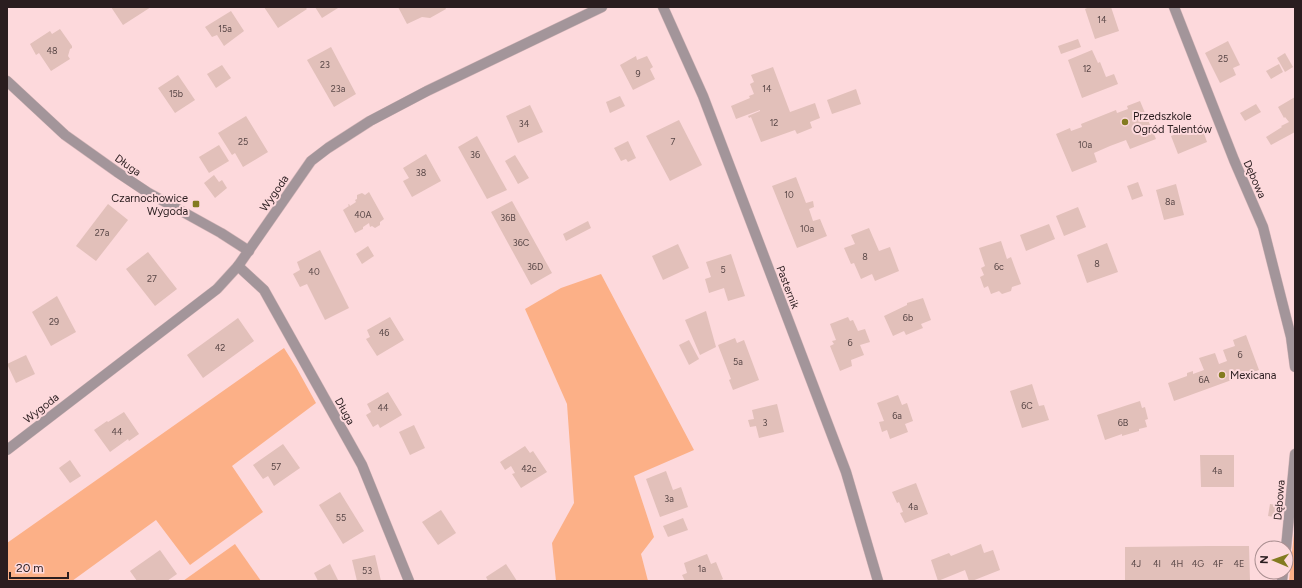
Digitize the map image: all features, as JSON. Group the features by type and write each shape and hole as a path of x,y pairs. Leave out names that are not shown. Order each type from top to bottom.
{"street":[{"name":"Wygoda","path":"7,450 217,289 238,266 311,161 328,148 370,121 427,91 602,7"},
{"name":"Pasternik","path":"663,7 703,96 846,472 878,581"},
{"name":"Dębowa","path":"1174,7 1234,160 1263,227 1291,337 1295,367"},
{"name":"Długa","path":"7,81 65,135 117,172 147,192 221,233 249,251"},
{"name":"Długa","path":"238,266 264,290 362,465 409,581"},
{"name":"Dębowa","path":"1287,540 1295,454"}],"shaded area":[{"path":"601,274 694,450 634,476 654,537 641,554 648,581 556,581 552,543 574,503 567,404 525,309 561,288"},
{"path":"284,348 316,403 232,466 263,512 190,565 156,520 72,581 7,581 7,543"},
{"path":"1295,524 1295,581 1289,581 1294,580 1293,540"},
{"path":"235,544 261,581 183,581"}],"building":[{"path":"111,7 151,7 123,25"},
{"path":"264,7 305,7 307,9 278,28"},
{"path":"315,7 337,7 338,8 322,18"},
{"path":"398,7 445,7 446,9 430,18 422,17 407,24"},
{"path":"1089,7 1111,7 1119,31 1095,39 1085,9"},
{"path":"231,11 244,31 224,46 217,35 212,37 205,27"},
{"path":"60,29 72,46 68,56 70,59 51,71 39,53 36,55 30,44 50,31 52,34"},
{"path":"1078,39 1081,47 1061,54 1058,46"},
{"path":"1228,41 1240,65 1233,68 1236,75 1220,83 1205,53"},
{"path":"331,47 356,94 334,107 307,60"},
{"path":"1092,50 1098,63 1100,62 1106,77 1114,74 1118,84 1082,98 1068,60"},
{"path":"1285,53 1293,67 1285,72 1277,58"},
{"path":"636,56 637,60 647,56 653,67 650,69 655,79 633,90 620,65"},
{"path":"1279,64 1283,72 1271,79 1266,71"},
{"path":"222,65 231,78 216,88 207,74"},
{"path":"773,67 790,112 815,103 820,118 810,122 812,128 797,134 795,130 761,142 751,117 749,118 748,116 760,110 736,119 731,106 750,98 749,96 754,94 750,84 754,82 751,75"},
{"path":"178,75 195,100 175,113 158,88"},
{"path":"856,89 861,104 832,114 827,100"},
{"path":"620,96 625,106 610,113 606,102"},
{"path":"1295,97 1295,132 1271,145 1266,137 1289,122 1285,117 1284,118 1278,107"},
{"path":"1140,101 1156,139 1130,149 1126,140 1110,146 1094,153 1097,162 1072,172 1056,134 1070,128 1071,131 1082,127 1081,124 1116,110 1117,113 1128,109 1127,106"},
{"path":"1256,104 1261,112 1245,121 1240,113"},
{"path":"530,105 543,132 518,143 506,116"},
{"path":"246,116 268,152 243,167 235,153 232,155 218,133"},
{"path":"679,120 702,165 670,181 646,136"},
{"path":"1202,128 1207,142 1178,154 1171,136 1189,129 1190,132"},
{"path":"477,136 507,190 487,199 458,147"},
{"path":"628,141 636,158 628,162 626,159 621,161 614,148"},
{"path":"219,145 229,161 209,173 199,157"},
{"path":"426,154 441,181 412,197 403,181 409,178 403,168"},
{"path":"515,155 529,178 518,184 505,161"},
{"path":"214,175 219,182 222,180 227,188 215,198 204,183"},
{"path":"796,177 806,203 813,201 814,207 809,209 813,221 820,219 827,236 797,248 772,186"},
{"path":"1138,182 1143,196 1132,200 1127,186"},
{"path":"1176,184 1184,215 1164,220 1156,190"},
{"path":"369,192 384,219 380,222 380,225 375,228 372,226 370,227 369,223 363,227 363,229 355,233 343,210 349,206 349,204 350,206 356,202 355,200 357,199 357,195 362,193 365,195"},
{"path":"512,201 552,273 531,285 491,212"},
{"path":"108,204 128,220 96,261 76,246"},
{"path":"1078,207 1086,227 1064,236 1056,216"},
{"path":"588,221 591,228 566,241 563,234"},
{"path":"1049,224 1055,239 1026,251 1020,235"},
{"path":"869,228 879,251 890,247 899,271 875,281 872,274 861,279 854,263 851,264 844,248 855,244 851,235"},
{"path":"1001,241 1007,259 1011,257 1021,284 1012,287 1011,291 1002,294 999,291 991,294 988,286 984,288 980,277 984,275 981,268 985,266 979,248"},
{"path":"1107,243 1118,272 1087,283 1077,255"},
{"path":"678,244 689,268 663,280 652,256"},
{"path":"368,246 374,256 362,264 356,254"},
{"path":"320,250 349,308 325,320 307,284 300,287 293,274 300,270 297,262"},
{"path":"148,252 177,289 155,306 126,269"},
{"path":"731,254 745,296 728,301 724,288 709,293 705,279 711,277 706,262"},
{"path":"57,296 76,332 51,346 32,312"},
{"path":"923,298 931,320 921,324 923,328 906,335 904,331 893,336 884,316 907,305 907,303"},
{"path":"706,311 716,347 700,355 685,320"},
{"path":"390,317 404,340 377,356 366,339 370,337 367,330"},
{"path":"848,317 850,321 853,320 858,331 865,329 870,342 860,345 864,355 851,360 852,366 840,371 830,346 834,344 832,341 836,340 830,324"},
{"path":"238,318 254,341 203,378 187,355"},
{"path":"1246,335 1259,370 1174,401 1168,383 1187,376 1187,373 1193,371 1193,374 1204,370 1199,358 1215,353 1219,364 1227,361 1223,350 1235,346 1233,340"},
{"path":"735,338 737,343 744,340 759,380 733,390 729,380 731,379 718,345"},
{"path":"689,340 699,359 689,365 679,345"},
{"path":"26,355 35,374 16,383 7,364"},
{"path":"1032,384 1039,406 1044,405 1049,420 1022,428 1010,391"},
{"path":"388,392 402,415 380,428 378,424 373,427 366,415 371,412 367,404"},
{"path":"898,395 902,405 907,403 913,421 905,424 908,432 890,439 887,430 882,432 879,422 884,421 877,403"},
{"path":"1140,401 1142,408 1145,407 1148,419 1145,420 1147,427 1139,429 1139,431 1122,436 1122,434 1105,440 1097,415"},
{"path":"777,404 784,432 759,438 756,426 750,427 748,420 754,419 752,410"},
{"path":"124,412 139,434 129,441 128,439 110,452 94,430"},
{"path":"414,425 425,448 410,455 399,432"},
{"path":"283,444 300,468 274,486 268,476 263,479 253,465"},
{"path":"525,446 530,453 533,451 547,472 521,488 512,474 515,473 511,466 505,470 500,462"},
{"path":"1200,455 1234,455 1234,487 1201,487"},
{"path":"70,460 81,476 70,483 59,468"},
{"path":"666,471 673,490 681,487 688,507 660,517 646,479"},
{"path":"916,483 928,514 905,523 900,513 903,512 899,502 897,503 892,492"},
{"path":"340,492 364,531 343,544 319,505"},
{"path":"1270,504 1276,505 1274,517 1268,516"},
{"path":"441,510 456,533 438,545 422,522"},
{"path":"683,518 688,530 668,537 663,526"},
{"path":"981,544 984,553 993,550 1000,570 969,581 965,570 938,581 931,560 949,553 951,556"},
{"path":"1249,546 1250,581 1125,581 1125,547"},
{"path":"160,550 177,574 167,581 137,581 130,571"},
{"path":"707,554 711,564 716,562 723,579 719,581 685,581 682,575 687,573 684,563"},
{"path":"375,555 381,581 357,581 352,560"},
{"path":"330,564 338,580 318,581 314,573"},
{"path":"506,564 517,581 488,581 486,577"}],"place":[{"name":"Przedszkole Ogród Talentów","path":"1125,122"},
{"name":"Czarnochowice Wygoda","path":"196,204"},
{"name":"Mexicana","path":"1222,375"}]}
